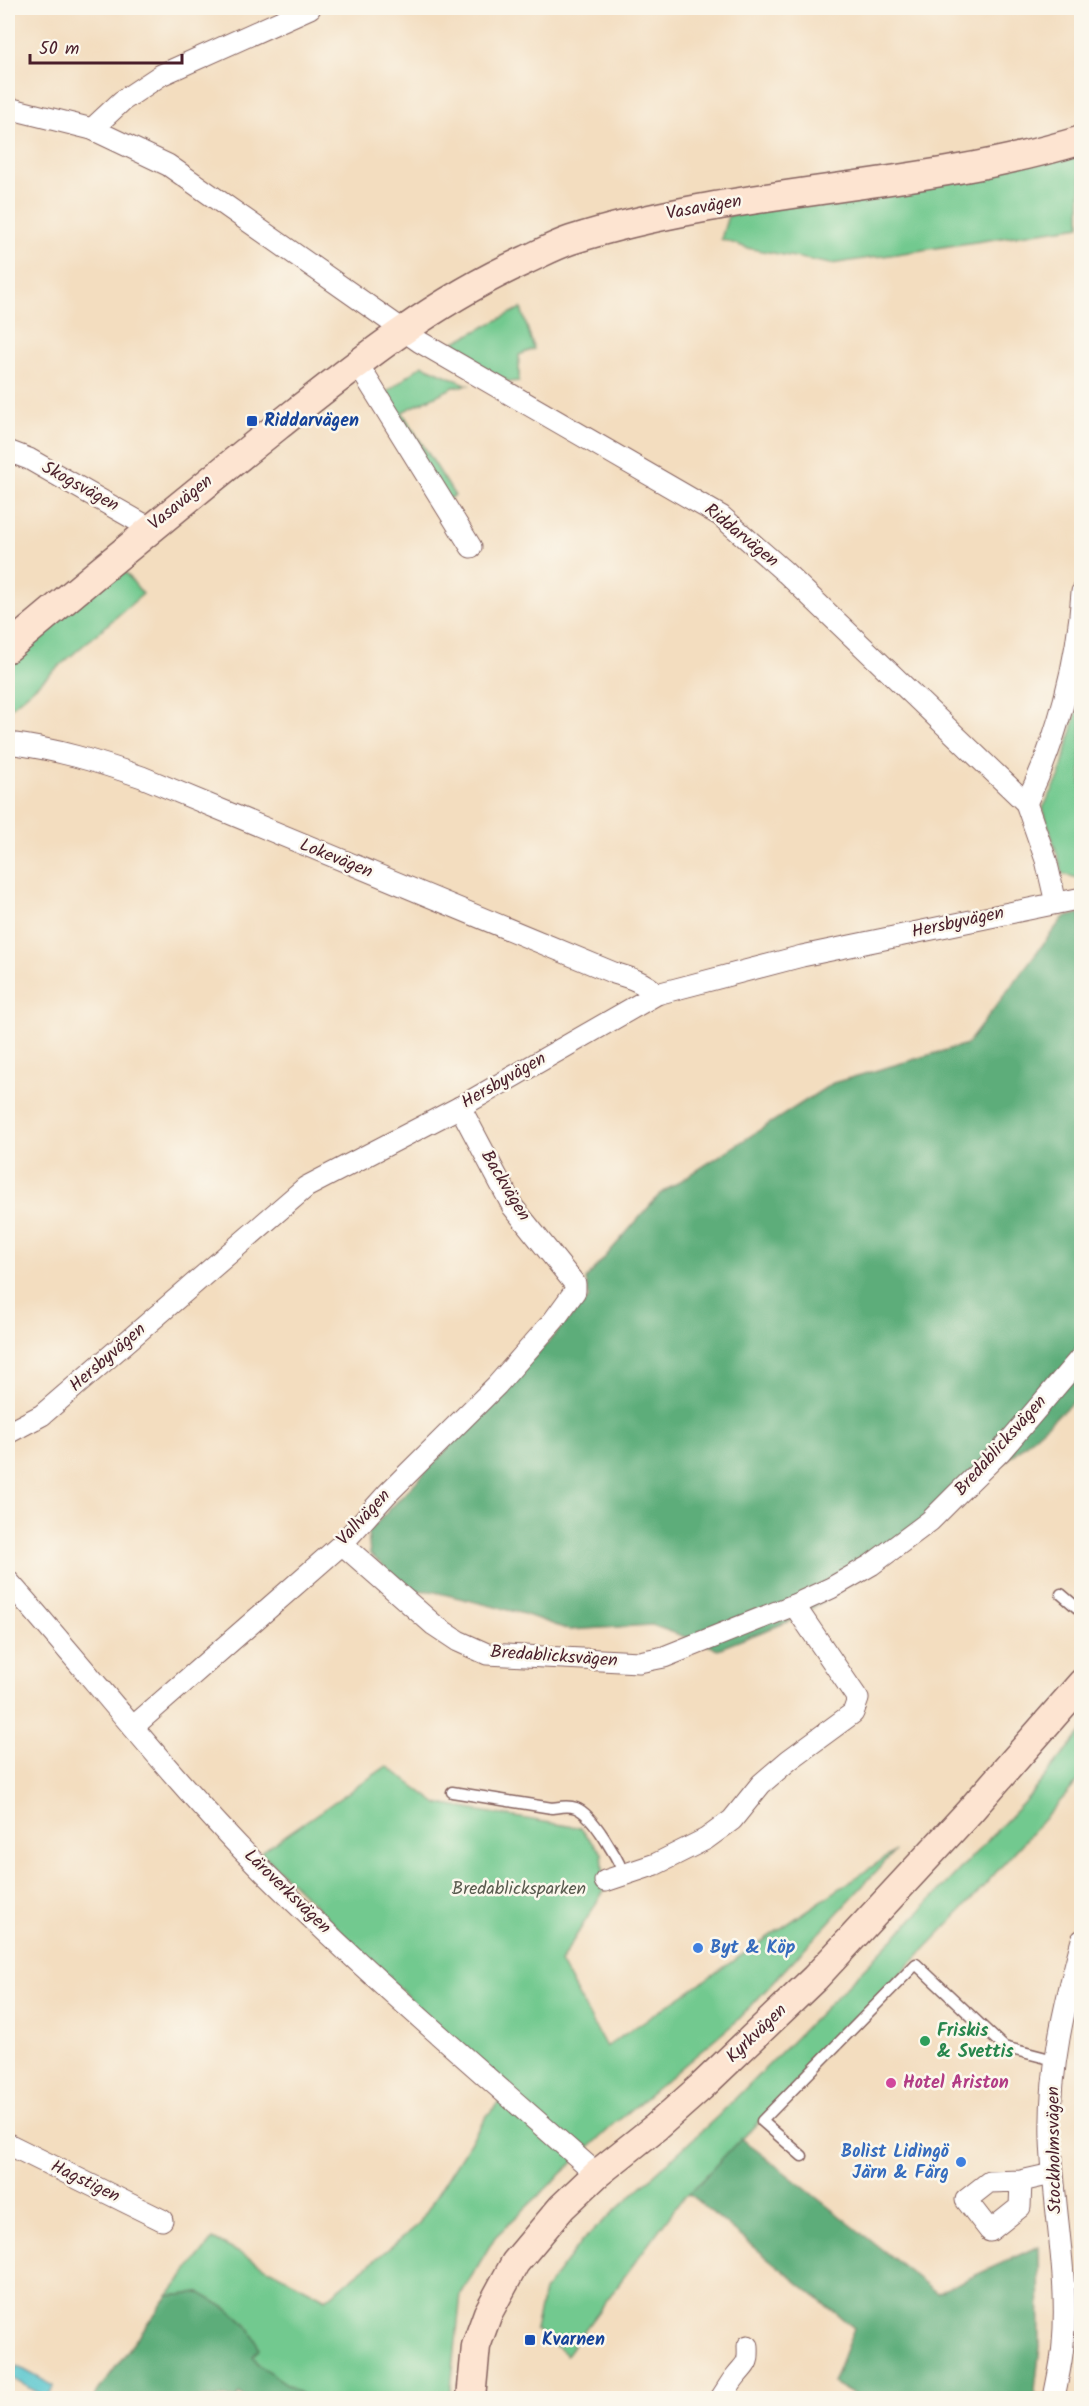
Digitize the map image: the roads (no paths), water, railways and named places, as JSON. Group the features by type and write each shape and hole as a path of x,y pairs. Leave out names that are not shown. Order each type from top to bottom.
{"street":[{"path":"92,129 122,100 162,75 310,8"},
{"name":"Riddarvägen","path":"8,108 92,129 168,165 402,330 449,360 721,516 786,573 1026,803 1046,860 1056,903"},
{"name":"Vasavägen","path":"8,648 150,528 357,363 402,330 465,290 514,265 567,241 634,222 738,201 904,178 1006,160 1082,140"},
{"path":"357,363 471,547"},
{"name":"Skogsvägen","path":"8,451 29,459 150,528"},
{"path":"1026,803 1040,776 1053,740 1080,630 1082,592"},
{"name":"Lokevägen","path":"8,743 48,748 81,756 142,777 614,973 637,980 648,985 657,994"},
{"name":"Hersbyvägen","path":"8,1433 42,1415 306,1187 460,1107 657,994 802,956 1082,898"},
{"name":"Backvägen","path":"460,1107 513,1207 575,1284 575,1291"},
{"name":"Vallvägen","path":"134,1726 342,1544 387,1494 497,1385 554,1320 575,1291"},
{"name":"Bredablicksvägen","path":"342,1544 434,1625 458,1641 487,1654 639,1662 664,1657 794,1605 831,1588 871,1565 930,1521 1000,1452 1082,1356"},
{"name":"Läroverksvägen","path":"8,1581 217,1822 272,1880 381,1982 597,2174"},
{"path":"615,1878 656,1864 706,1839 732,1820 761,1784 789,1760 853,1713 858,1699 794,1605"},
{"name":"Kyrkvägen","path":"471,2398 476,2346 488,2313 515,2263 562,2206 597,2174 656,2127 815,1978 969,1812 1082,1683"},
{"name":"Stockholmsvägen","path":"1054,2398 1072,2342 1064,2311 1053,2174 1051,2136 1054,2060 1065,2002 1082,1940"},
{"name":"Hagstigen","path":"8,2144 162,2220"},
{"path":"1021,2181 1040,2175 1053,2174"},
{"path":"721,2398 735,2376 746,2367 749,2359 748,2346"}],"lane":[{"path":"1061,1594 1082,1612"},
{"path":"452,1792 552,1808 567,1806 578,1808 596,1827 613,1852 615,1878"},
{"path":"802,2156 762,2121 916,1964 1004,2047 1054,2060"}],"water":[{"path":"17,2366 54,2386 48,2398 11,2378"}],"place":[{"name":"Riddarvägen","path":"252,421"},
{"name":"Byt & Köp","path":"698,1948"},
{"name":"Friskis & Svettis","path":"925,2041"},
{"name":"Hotel Ariston","path":"891,2083"},
{"name":"Bolist Lidingö Järn & Färg","path":"961,2162"},
{"name":"Kvarnen","path":"530,2340"}],"park label":[{"name":"Bredablicksparken","path":"519,1889"}]}
